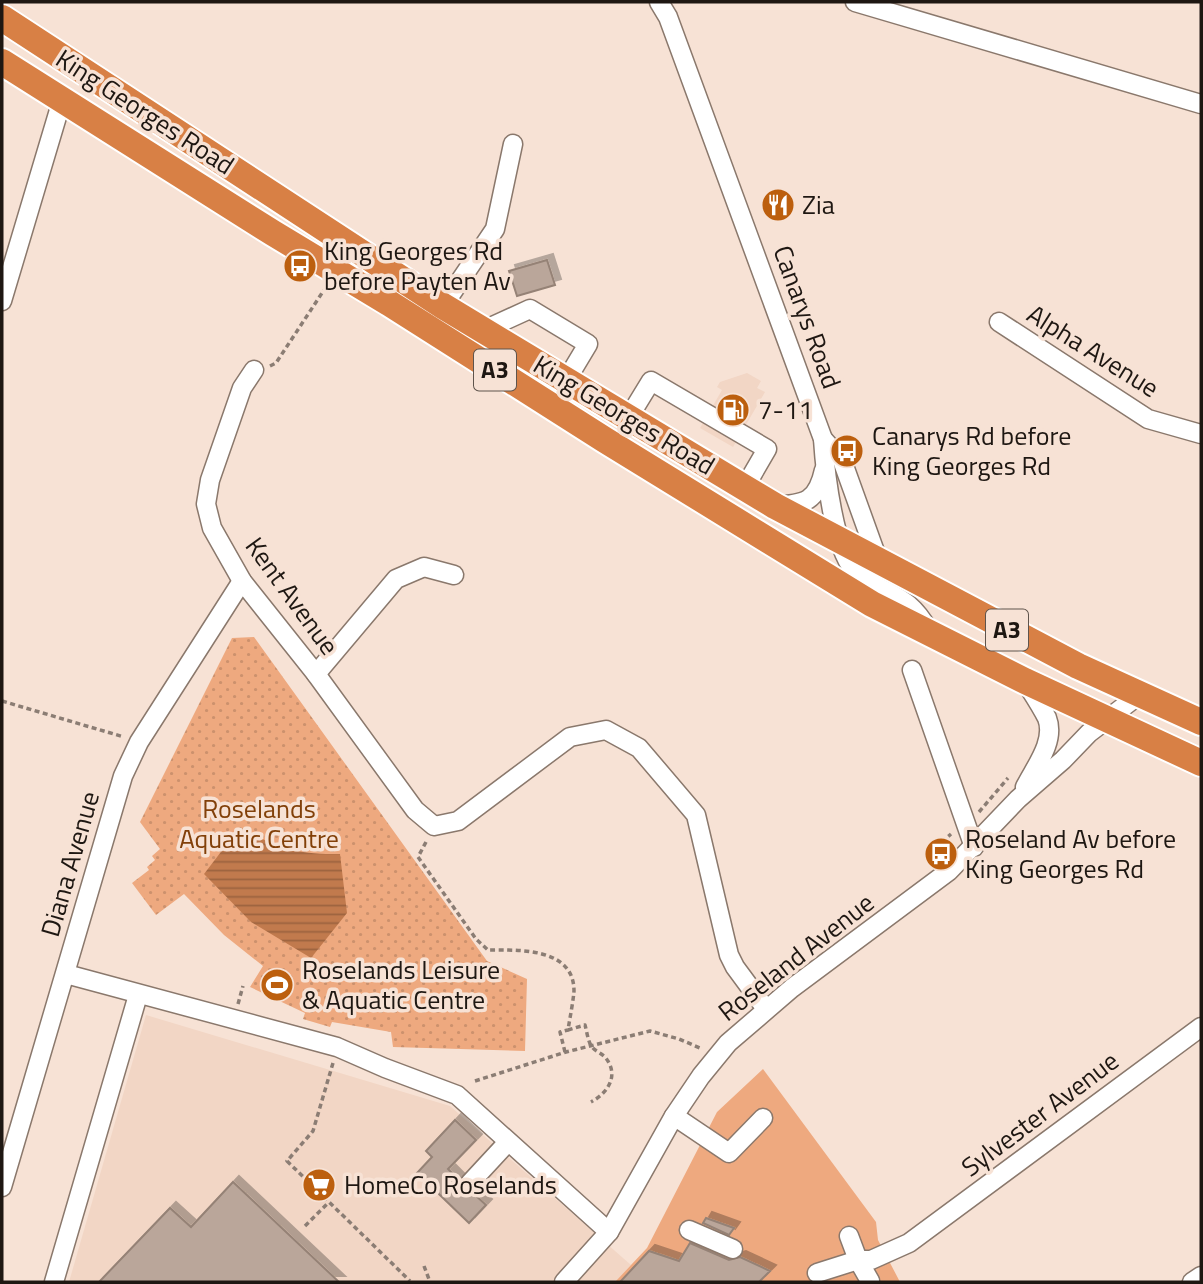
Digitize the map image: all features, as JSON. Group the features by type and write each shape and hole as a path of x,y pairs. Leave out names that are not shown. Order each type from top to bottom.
{"highway":[{"name":"King Georges Road","path":"2,18 443,306 775,506 1078,666 1201,722"},
{"name":"King Georges Road","path":"2,62 808,566 931,635 1201,763"}],"street":[{"path":"855,2 1201,104"},
{"name":"Canarys Road","path":"665,7 823,439 825,466 839,540 849,567 908,603 919,614 931,635"},
{"path":"2,301 62,100"},
{"path":"443,306 495,229 513,144"},
{"path":"484,330 530,309 588,344 566,379"},
{"name":"Alpha Avenue","path":"999,322 1148,419 1201,434"},
{"name":"Kent Avenue","path":"254,370 242,388 210,480 206,504 212,528 242,581 316,674 415,810 434,827"},
{"path":"629,417 651,381 767,449 744,487"},
{"name":"Canarys Road","path":"823,439 842,460 878,560"},
{"name":"Canarys Road","path":"775,506 803,503 809,499 821,485 825,466"},
{"path":"316,674 396,579 424,567 454,575"},
{"name":"Diana Avenue","path":"2,1187 123,776 139,742 242,581"},
{"path":"912,670 974,847"},
{"name":"Roseland Avenue","path":"1018,799 1045,750 1049,728 1048,720 1025,681"},
{"name":"Roseland Avenue","path":"564,1282 609,1232 674,1116 713,1060 729,1043 766,1009 949,871 1018,799 1106,719 1139,695"},
{"path":"434,827 458,821 570,737 606,730 639,748 696,815 729,955 766,1009"},
{"path":"65,974 337,1047 385,1069 457,1095 609,1232"},
{"path":"54,1282 138,995"},
{"name":"Sylvester Avenue","path":"817,1273 858,1260 872,1260 909,1243 1201,1027"},
{"path":"674,1116 729,1153 763,1118"},
{"path":"470,1182 508,1142"},
{"path":"689,1230 733,1249"},
{"path":"849,1236 870,1281"},
{"path":"1192,1282 1201,1276"}],"path":[{"path":"254,370 259,373 276,363 324,289"},
{"path":"2,701 139,742"},
{"path":"929,853 968,824 1013,773"},
{"path":"434,827 418,857 476,939 488,950 521,950 551,955 567,968 574,988 568,1030"},
{"path":"566,1052 560,1032 585,1026 591,1046 606,1058 612,1077 604,1094 591,1102"},
{"path":"475,1081 566,1052 650,1031 700,1048"},
{"path":"332,1066 313,1131 287,1161 410,1281"},
{"path":"305,1226 328,1203"},
{"path":"424,1266 430,1282"}],"shaded area":[{"name":"7-11","path":"747,373 761,381 757,388 765,392 733,447 700,428 722,390 717,387 720,382"},
{"path":"240,827 288,849 340,854 347,913 311,958 251,922 204,874"},
{"name":"HomeCo Roselands","path":"146,1015 450,1106 631,1265 615,1282 69,1282"}],"green space":[{"name":"Roselands Aquatic Centre","path":"254,637 487,961 527,979 525,1051 393,1047 391,1032 332,1022 330,1027 303,1019 305,1013 250,987 263,966 224,935 184,894 156,915 132,883 149,870 147,867 155,860 152,856 160,849 140,822 232,638"},
{"path":"763,1069 876,1222 878,1240 900,1282 615,1282 647,1248 717,1112"}],"building":[{"path":"547,260 555,285 517,296 509,271"},
{"path":"455,1120 476,1140 448,1169 459,1180 462,1191 474,1194 486,1205 469,1223 417,1173 432,1157 426,1151"},
{"path":"233,1182 339,1282 99,1282 170,1208 191,1227"},
{"path":"706,1218 734,1228 729,1235 703,1223"},
{"path":"690,1243 729,1260 740,1257 770,1271 759,1282 620,1282 649,1251 679,1261"}],"place":[{"name":"Zia","path":"778,205"},
{"name":"King Georges Rd before Payten Av","path":"300,266"},
{"name":"7-11","path":"733,410"},
{"name":"Canarys Rd before King Georges Rd","path":"847,451"},
{"name":"Roseland Av before King Georges Rd","path":"941,854"},
{"name":"Roselands Leisure & Aquatic Centre","path":"277,985"},
{"name":"HomeCo Roselands","path":"319,1185"}]}
